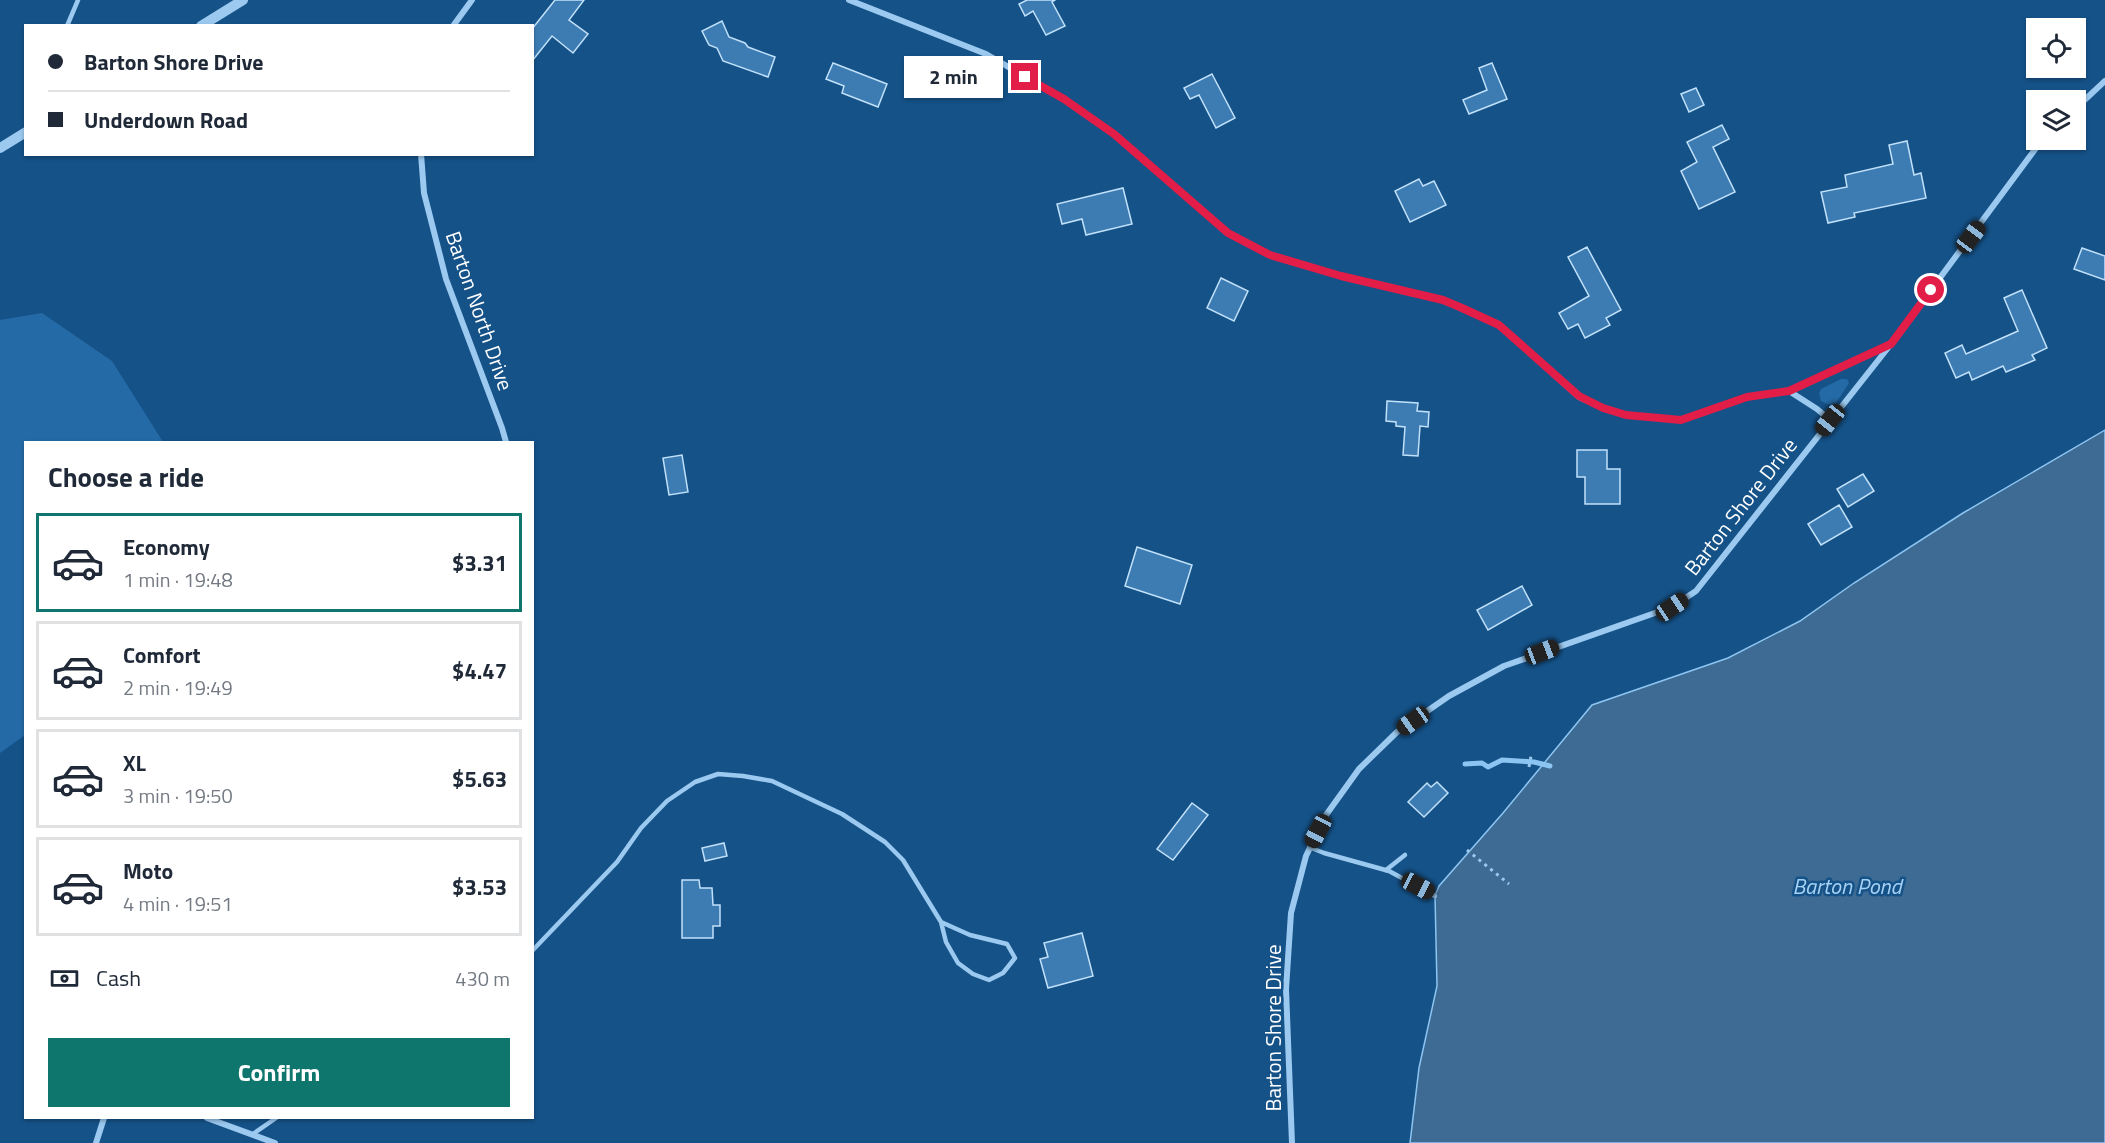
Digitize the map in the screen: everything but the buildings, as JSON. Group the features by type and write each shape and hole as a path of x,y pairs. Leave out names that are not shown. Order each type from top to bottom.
{"street":[{"path":"204,24 243,0"},
{"path":"454,24 472,0"},
{"path":"849,0 986,54 1064,99 1114,134 1228,233 1270,255 1341,276 1443,300 1499,325 1579,396 1603,408 1626,415 1681,420 1747,397 1789,391 1891,344"},
{"path":"2086,99 2105,81"},
{"path":"0,148 24,133"},
{"name":"Barton Shore Drive","path":"1292,1143 1286,989 1291,913 1309,847 1326,815 1359,769 1397,732 1449,696 1504,666 1672,607 1696,591 1891,344 2035,150"},
{"name":"Barton North Drive","path":"421,156 424,193 446,279 506,441"},
{"path":"1789,391 1830,420"},
{"path":"96,1143 104,1119"},
{"path":"210,1119 275,1143"}],"lane":[{"path":"69,24 78,0"},
{"path":"534,949 617,862 641,828 667,801 695,782 718,774 772,781 842,814 885,842 903,860 941,922 946,942 958,963 973,974 989,980 1003,973 1015,958 1006,944 970,935 941,922"},
{"path":"1309,847 1324,854 1386,870 1436,896"},
{"path":"1386,870 1406,855"},
{"path":"253,1134 275,1119"}],"path":[{"path":"1529,767 1531,756"},
{"path":"1467,850 1509,884"}],"shaded area":[{"path":"42,313 112,361 162,441 24,441 24,736 0,753 0,320"},
{"path":"1841,379 1847,379 1849,383 1836,403 1830,405 1821,401 1819,393 1821,389"}],"water":[{"name":"Barton Pond","path":"2105,430 2105,1143 1410,1143 1419,1068 1437,986 1435,896 1439,886 1592,705 1728,658 1800,621 1854,583 1963,513"}],"waterway":[{"path":"1465,764 1482,763 1488,767 1502,760 1534,762 1550,766"}],"route":[{"path":"1025,77 1064,99 1114,134 1228,233 1270,255 1341,276 1443,300 1462,308 1499,325 1579,396 1603,408 1626,415 1681,420 1747,397 1789,391 1891,344 1931,290"}]}
